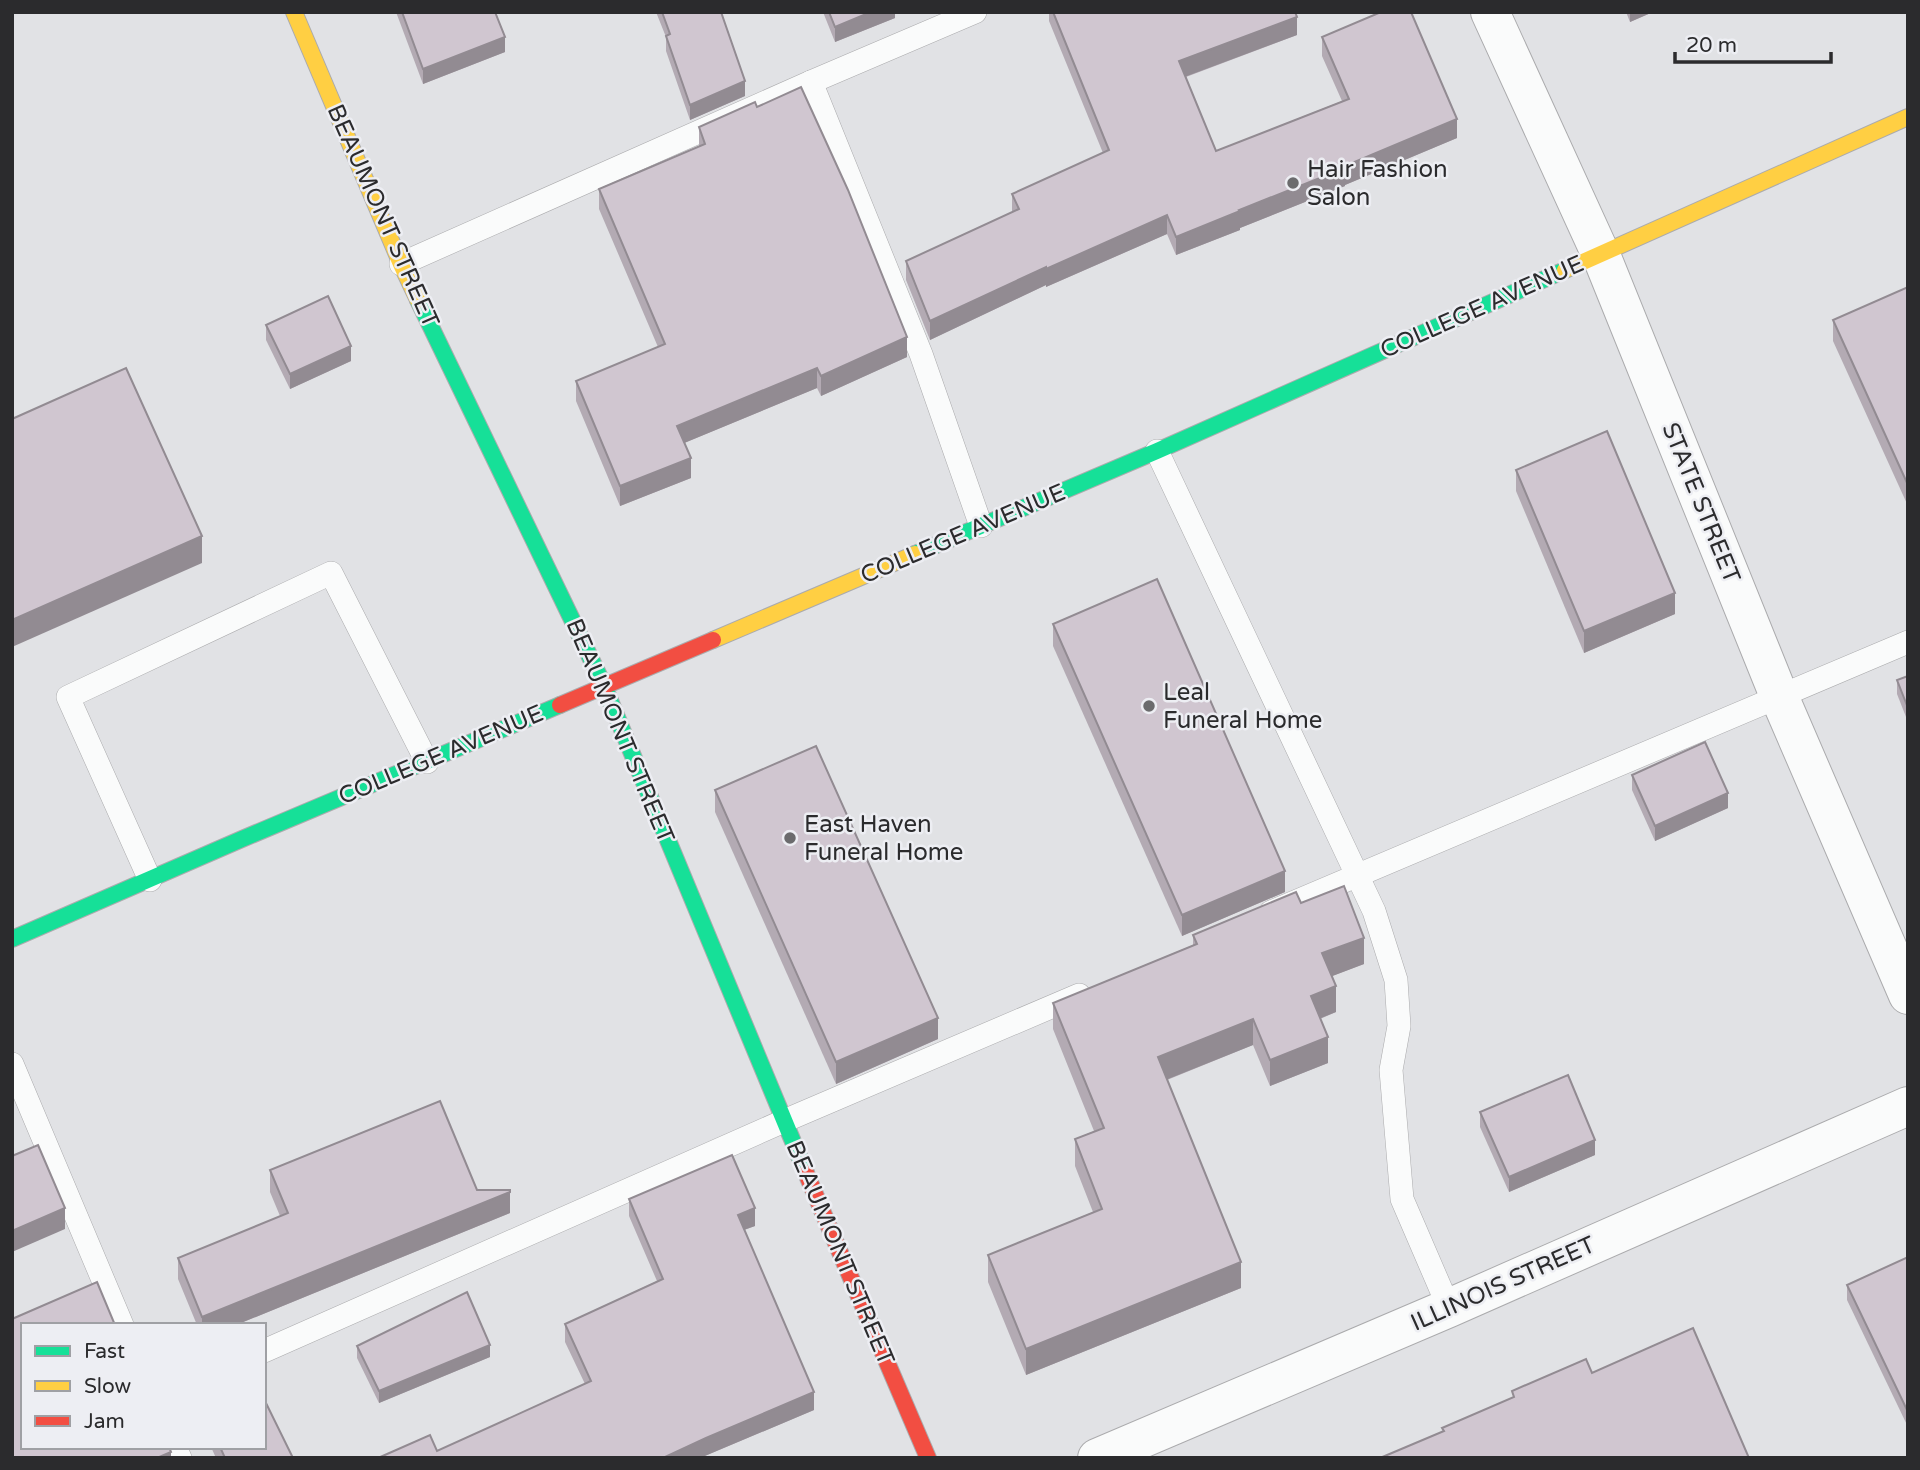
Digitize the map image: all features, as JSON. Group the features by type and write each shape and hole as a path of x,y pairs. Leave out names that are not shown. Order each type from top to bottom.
{"main road":[{"name":"BEAUMONT STREET","path":"294,12 401,264 604,686 784,1121 928,1458"},
{"name":"COLLEGE AVENUE","path":"12,939 1157,451 1908,117"}],"street":[{"name":"STATE STREET","path":"1490,12 1601,255 1779,696 1908,995"},
{"name":"ILLINOIS STREET","path":"1097,1458 1449,1308 1908,1106"}],"lane":[{"path":"401,264 975,12"},
{"path":"811,82 922,354 981,526"},
{"path":"1157,451 1374,911 1396,980 1399,1026 1391,1070 1402,1199 1449,1308"},
{"path":"150,880 68,697 331,573 427,762"},
{"path":"1255,919 1908,642"},
{"path":"266,1350 784,1121 1102,985"},
{"path":"12,1064 121,1323"}],"building":[{"path":"402,12 495,12 505,37 423,69"},
{"path":"662,12 721,12 745,81 690,105 666,36 670,34"},
{"path":"829,12 871,12 835,27"},
{"path":"1053,12 1295,12 1297,17 1179,61 1216,151 1349,99 1322,37 1381,12 1411,12 1457,119 1176,237 1167,215 930,321 906,261 1019,209 1012,194 1109,150"},
{"path":"801,87 848,190 907,337 821,376 817,368 677,426 691,458 620,486 576,381 665,344 599,189 705,144 699,127 755,102 757,107"},
{"path":"1908,287 1908,485 1833,320"},
{"path":"328,296 351,346 290,374 266,325"},
{"path":"126,368 202,536 12,620 12,419"},
{"path":"1607,431 1675,593 1584,631 1516,470"},
{"path":"1157,579 1285,871 1182,915 1053,624"},
{"path":"1908,676 1908,708 1897,680"},
{"path":"1705,742 1728,793 1655,826 1632,775"},
{"path":"816,746 938,1018 836,1062 715,790"},
{"path":"1344,886 1364,938 1322,953 1336,986 1311,996 1328,1037 1270,1060 1253,1019 1158,1057 1241,1262 1026,1349 988,1255 1102,1209 1075,1139 1104,1128 1053,1003 1197,944 1193,935 1296,892 1301,903"},
{"path":"1568,1075 1595,1140 1509,1177 1480,1112"},
{"path":"440,1101 477,1190 510,1192 202,1317 178,1258 288,1213 270,1170"},
{"path":"38,1145 65,1208 12,1231 12,1156"},
{"path":"732,1155 755,1208 738,1215 814,1392 663,1458 378,1458 430,1435 437,1451 591,1381 565,1324 663,1279 629,1199"},
{"path":"1908,1257 1908,1412 1847,1285"},
{"path":"97,1282 114,1323 21,1323 21,1449 170,1449 171,1452 157,1458 12,1458 12,1319"},
{"path":"467,1292 490,1345 379,1391 357,1346"},
{"path":"1693,1328 1749,1458 1380,1458 1444,1431 1442,1428 1514,1397 1512,1391 1586,1359 1592,1373"},
{"path":"266,1403 293,1458 225,1458 221,1449 266,1449"}],"traffic: fast":[{"path":"915,554 1157,451 1565,270"},
{"path":"418,300 604,686 806,1173"},
{"path":"12,939 560,705"}],"traffic: slow":[{"path":"294,12 418,300"},
{"path":"1565,270 1908,117"},
{"path":"713,640 915,554"}],"traffic: jam":[{"path":"560,705 713,640"},
{"path":"806,1173 928,1458"}],"place":[{"name":"Hair Fashion Salon","path":"1293,183"},
{"name":"Leal Funeral Home","path":"1149,706"},
{"name":"East Haven Funeral Home","path":"790,838"}]}
